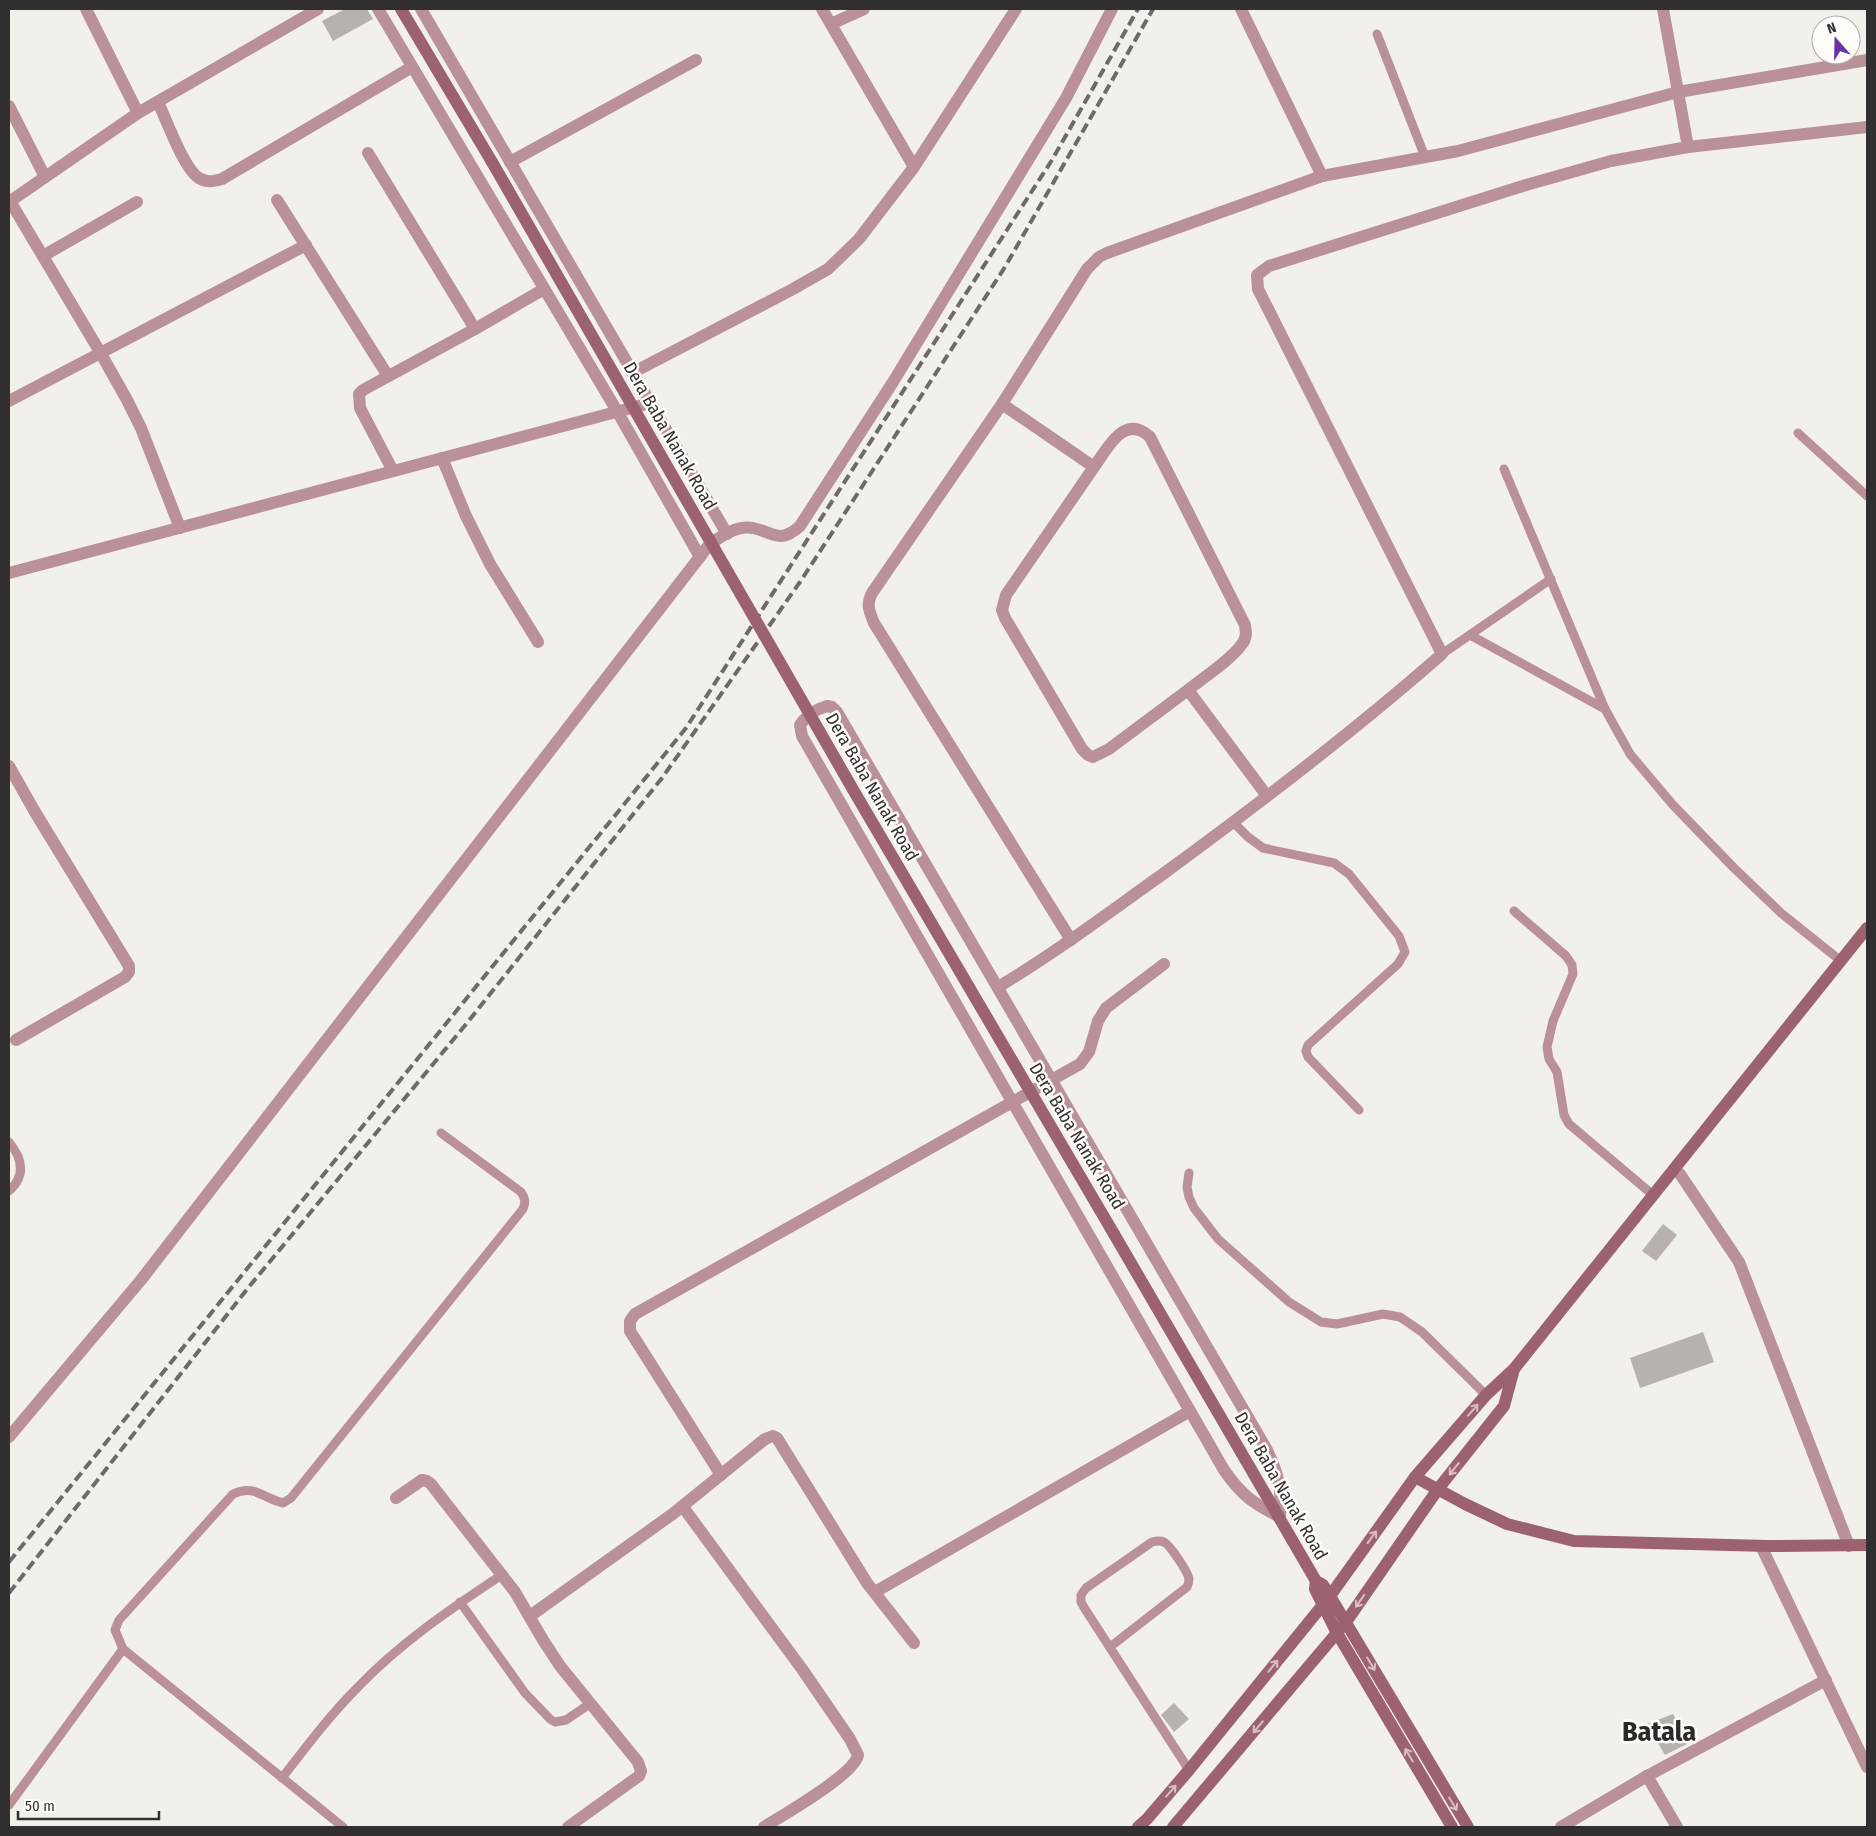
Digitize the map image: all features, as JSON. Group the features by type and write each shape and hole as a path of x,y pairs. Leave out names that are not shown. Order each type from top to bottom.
{"main road":[{"name":"Dera Baba Nanak Road","path":"401,9 492,162 914,894 1256,1475 1316,1581 1315,1589 1346,1622 1468,1827"},
{"path":"1138,1827 1189,1770 1326,1600 1415,1477 1486,1395 1514,1369 1867,928"},
{"path":"1173,1827 1346,1622 1438,1490 1504,1406 1514,1369"},
{"path":"1415,1477 1507,1524 1574,1541 1762,1546 1867,1545"},
{"name":"Dera Baba Nanak Road","path":"1326,1600 1337,1632 1452,1827"}],"street":[{"path":"86,9 138,113"},
{"path":"180,528 141,428 100,352 9,202 138,113 318,9"},
{"path":"378,9 617,411 700,557"},
{"path":"421,9 726,534"},
{"path":"822,9 914,167"},
{"path":"831,24 864,9"},
{"path":"632,372 793,289 828,268 859,239 914,167 1016,9"},
{"path":"9,1437 141,1280 709,545 726,534 742,528 752,528 780,537 792,534 800,526 893,382 1066,98 1112,9"},
{"path":"1241,9 1322,176"},
{"path":"1663,9 1688,147"},
{"path":"510,162 696,60"},
{"path":"1071,940 874,623 868,611 867,601 1002,404 1087,269 1099,257 1322,176 1458,151 1678,92 1867,60"},
{"path":"158,102 188,167 198,178 211,182 222,179 412,67"},
{"path":"9,106 45,176"},
{"path":"998,987 1043,960 1233,822 1402,689 1442,654 1258,289 1257,276 1269,266 1526,185 1611,161 1688,147 1867,127"},
{"path":"368,153 475,329"},
{"path":"277,200 388,376"},
{"path":"43,256 138,202"},
{"path":"9,401 306,245"},
{"path":"393,471 360,408 359,394 363,390 544,289"},
{"path":"9,573 650,402"},
{"path":"1002,404 1094,467"},
{"path":"1133,428 1143,430 1150,437 1245,625 1247,633 1243,643 1235,652 1188,690 1104,752 1093,757 1088,755 1082,749 1002,610 1006,595 1094,467 1116,437 1124,430 1133,428"},
{"path":"442,458 466,516 490,564 538,642"},
{"path":"1188,690 1267,796"},
{"path":"828,706 838,712 998,987 1268,1450 1280,1483 1280,1517 1258,1506 1236,1487 1224,1470 802,736 800,724 821,708 828,706"},
{"path":"9,766 129,966 129,972 125,977 16,1040"},
{"path":"722,1475 630,1331 630,1321 636,1314 1080,1064 1090,1052 1098,1021 1106,1008 1164,964"},
{"path":"1680,1174 1740,1262 1849,1546"},
{"path":"874,1592 1190,1410"},
{"path":"530,1616 683,1507 765,1439 774,1436 874,1592 914,1643"},
{"path":"396,1498 419,1482 427,1481 502,1574 560,1666 634,1755 641,1771 639,1776 568,1827"},
{"path":"683,1507 802,1669 850,1739 858,1755 857,1761 850,1768 811,1798 764,1827"},
{"path":"1762,1546 1867,1767"},
{"path":"1561,1827 1647,1776 1826,1680"},
{"path":"1647,1776 1676,1827"}],"lane":[{"path":"1377,34 1425,157"},
{"path":"1798,433 1867,496"},
{"path":"1504,469 1606,709 1630,754 1673,805 1781,914 1841,961"},
{"path":"1442,654 1551,579"},
{"path":"1470,635 1606,709"},
{"path":"1233,822 1248,837 1263,848 1334,863 1349,874 1399,936 1405,952 1398,964 1308,1045 1306,1051 1308,1057 1359,1110"},
{"path":"1514,911 1566,956 1572,965 1573,974 1553,1021 1547,1047 1557,1072 1564,1115 1569,1124 1654,1195"},
{"path":"343,1827 123,1649 115,1630 120,1620 232,1494 250,1489 283,1503 292,1498 522,1209 525,1204 525,1198 521,1192 441,1133"},
{"path":"9,1142 21,1162 21,1174 15,1186 9,1191"},
{"path":"1189,1173 1187,1187 1189,1197 1194,1208 1218,1240 1289,1302 1321,1322 1337,1324 1383,1314 1400,1317 1422,1332 1486,1395"},
{"path":"1110,1647 1188,1587 1190,1580 1170,1548 1164,1542 1158,1540 1152,1542 1086,1588 1081,1595 1081,1602 1189,1770"},
{"path":"282,1778 322,1726 358,1686 401,1647 460,1602 502,1574"},
{"path":"460,1602 525,1693 550,1719 556,1722 566,1720 591,1703"},
{"path":"9,1805 123,1649"}],"building":[{"path":"345,9 367,9 373,19 333,41 322,21"},
{"path":"1663,1224 1677,1235 1656,1261 1642,1251"},
{"path":"1703,1332 1714,1362 1640,1388 1630,1358"},
{"path":"1174,1703 1189,1719 1174,1732 1161,1715"},
{"path":"1673,1714 1689,1743 1665,1755 1647,1724"}],"railway":[{"path":"9,1562 686,728 1052,160 1138,9"},
{"path":"9,1593 248,1288 467,1023 662,778 800,582 1005,267 1153,9"}],"district":[{"name":"Batala","path":"1659,1731"}]}
